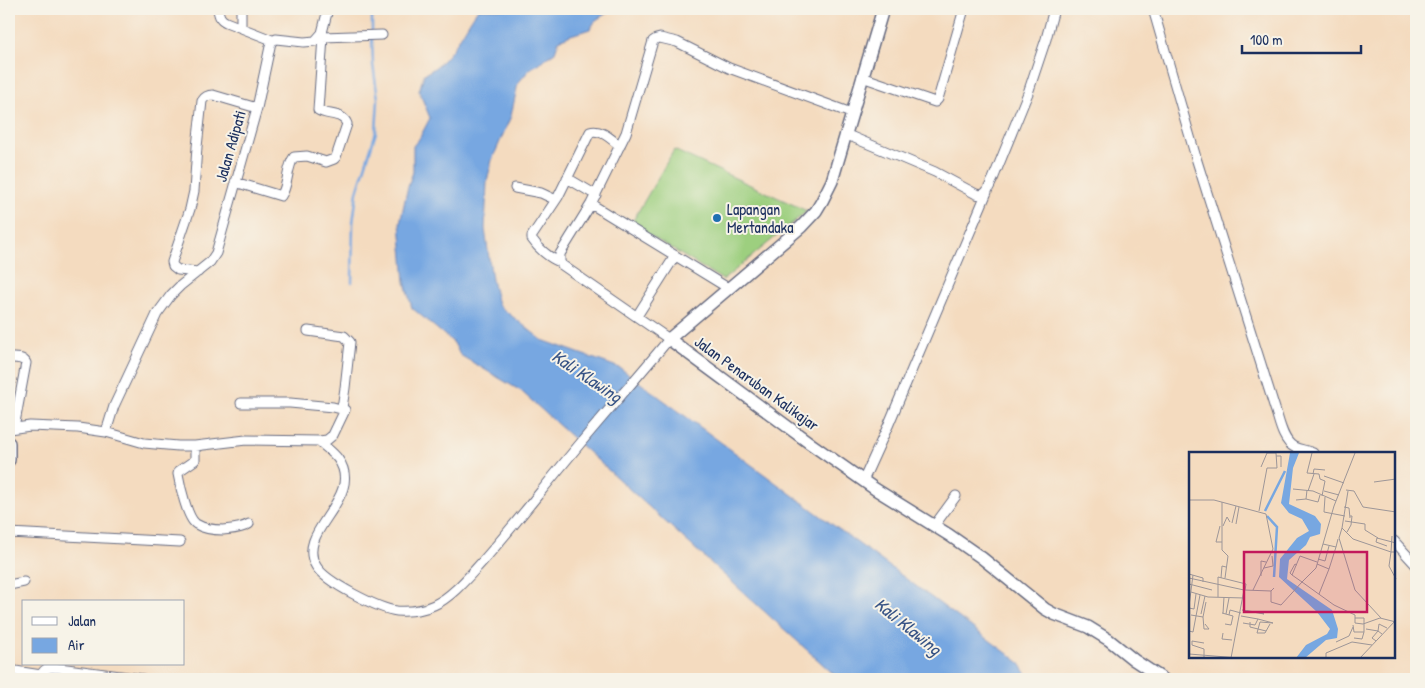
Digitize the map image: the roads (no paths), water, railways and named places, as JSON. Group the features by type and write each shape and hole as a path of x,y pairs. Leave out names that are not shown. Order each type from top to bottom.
{"street":[{"path":"218,9 220,19 272,40 310,42 315,41 322,35 382,35"},
{"path":"240,9 240,28"},
{"path":"235,182 281,196 284,192 289,166 294,157 307,156 326,162 336,157 347,124 345,119 341,117 318,110 322,35 328,9"},
{"name":"Jalan Penaruban Kalikajar","path":"882,9 832,181 816,211 801,227 670,339 863,481 982,558 1045,609 1102,635 1134,660 1163,679"},
{"path":"862,77 936,102 964,9"},
{"path":"863,481 1028,93 1046,40 1054,9"},
{"path":"1153,9 1200,171 1277,415 1290,444 1310,452"},
{"path":"560,262 560,254 596,195 620,146 633,115 651,46 656,39 677,42 729,68 851,113"},
{"name":"Jalan Adipati","path":"106,432 114,406 156,314 176,290 210,262 216,253 257,108 272,40"},
{"path":"198,272 178,270 173,266 172,262 194,192 202,101 208,95 213,95 257,108"},
{"path":"319,441 338,460 344,479 343,493 316,537 312,547 316,567 320,573 376,605 395,611 406,612 422,610 436,604 469,577 670,339 562,266 560,262 550,257 532,239 532,236 556,200 590,132 598,131 620,146"},
{"path":"845,134 935,172 976,194 980,195 987,192"},
{"path":"567,178 596,195"},
{"path":"515,188 541,193 556,200"},
{"path":"591,204 728,288"},
{"path":"637,316 675,256"},
{"path":"9,358 21,358 26,363 11,429 30,426 78,428 106,432 144,443 164,445 196,446 246,440 327,440 333,434 345,410 342,408 346,388 350,342 344,336 308,331"},
{"path":"241,402 290,403 342,408"},
{"path":"9,443 9,460"},
{"path":"196,446 195,460 179,471 178,474 192,521 205,528 219,530 240,528 249,524"},
{"path":"934,526 956,496"},
{"path":"9,533 180,542"},
{"path":"1395,542 1416,565"},
{"path":"9,584 24,582"},
{"path":"9,670 41,677 44,670 49,668 143,679"}],"water":[{"name":"Kali Klawing","path":"478,9 620,9 607,13 596,20 590,29 559,40 555,52 530,69 518,83 511,116 492,160 487,181 485,229 492,280 498,305 542,340 620,368 1019,662 1030,679 839,679 521,391 460,355 454,343 412,308 405,282 400,223 413,172 413,146 430,118 419,91 424,74 441,62 455,46"}],"waterway":[{"path":"372,32 373,9"},
{"path":"352,282 353,223 357,192 376,132 378,99 373,65 372,38"}],"place":[{"name":"Lapangan Mertandaka","path":"717,218"}]}
